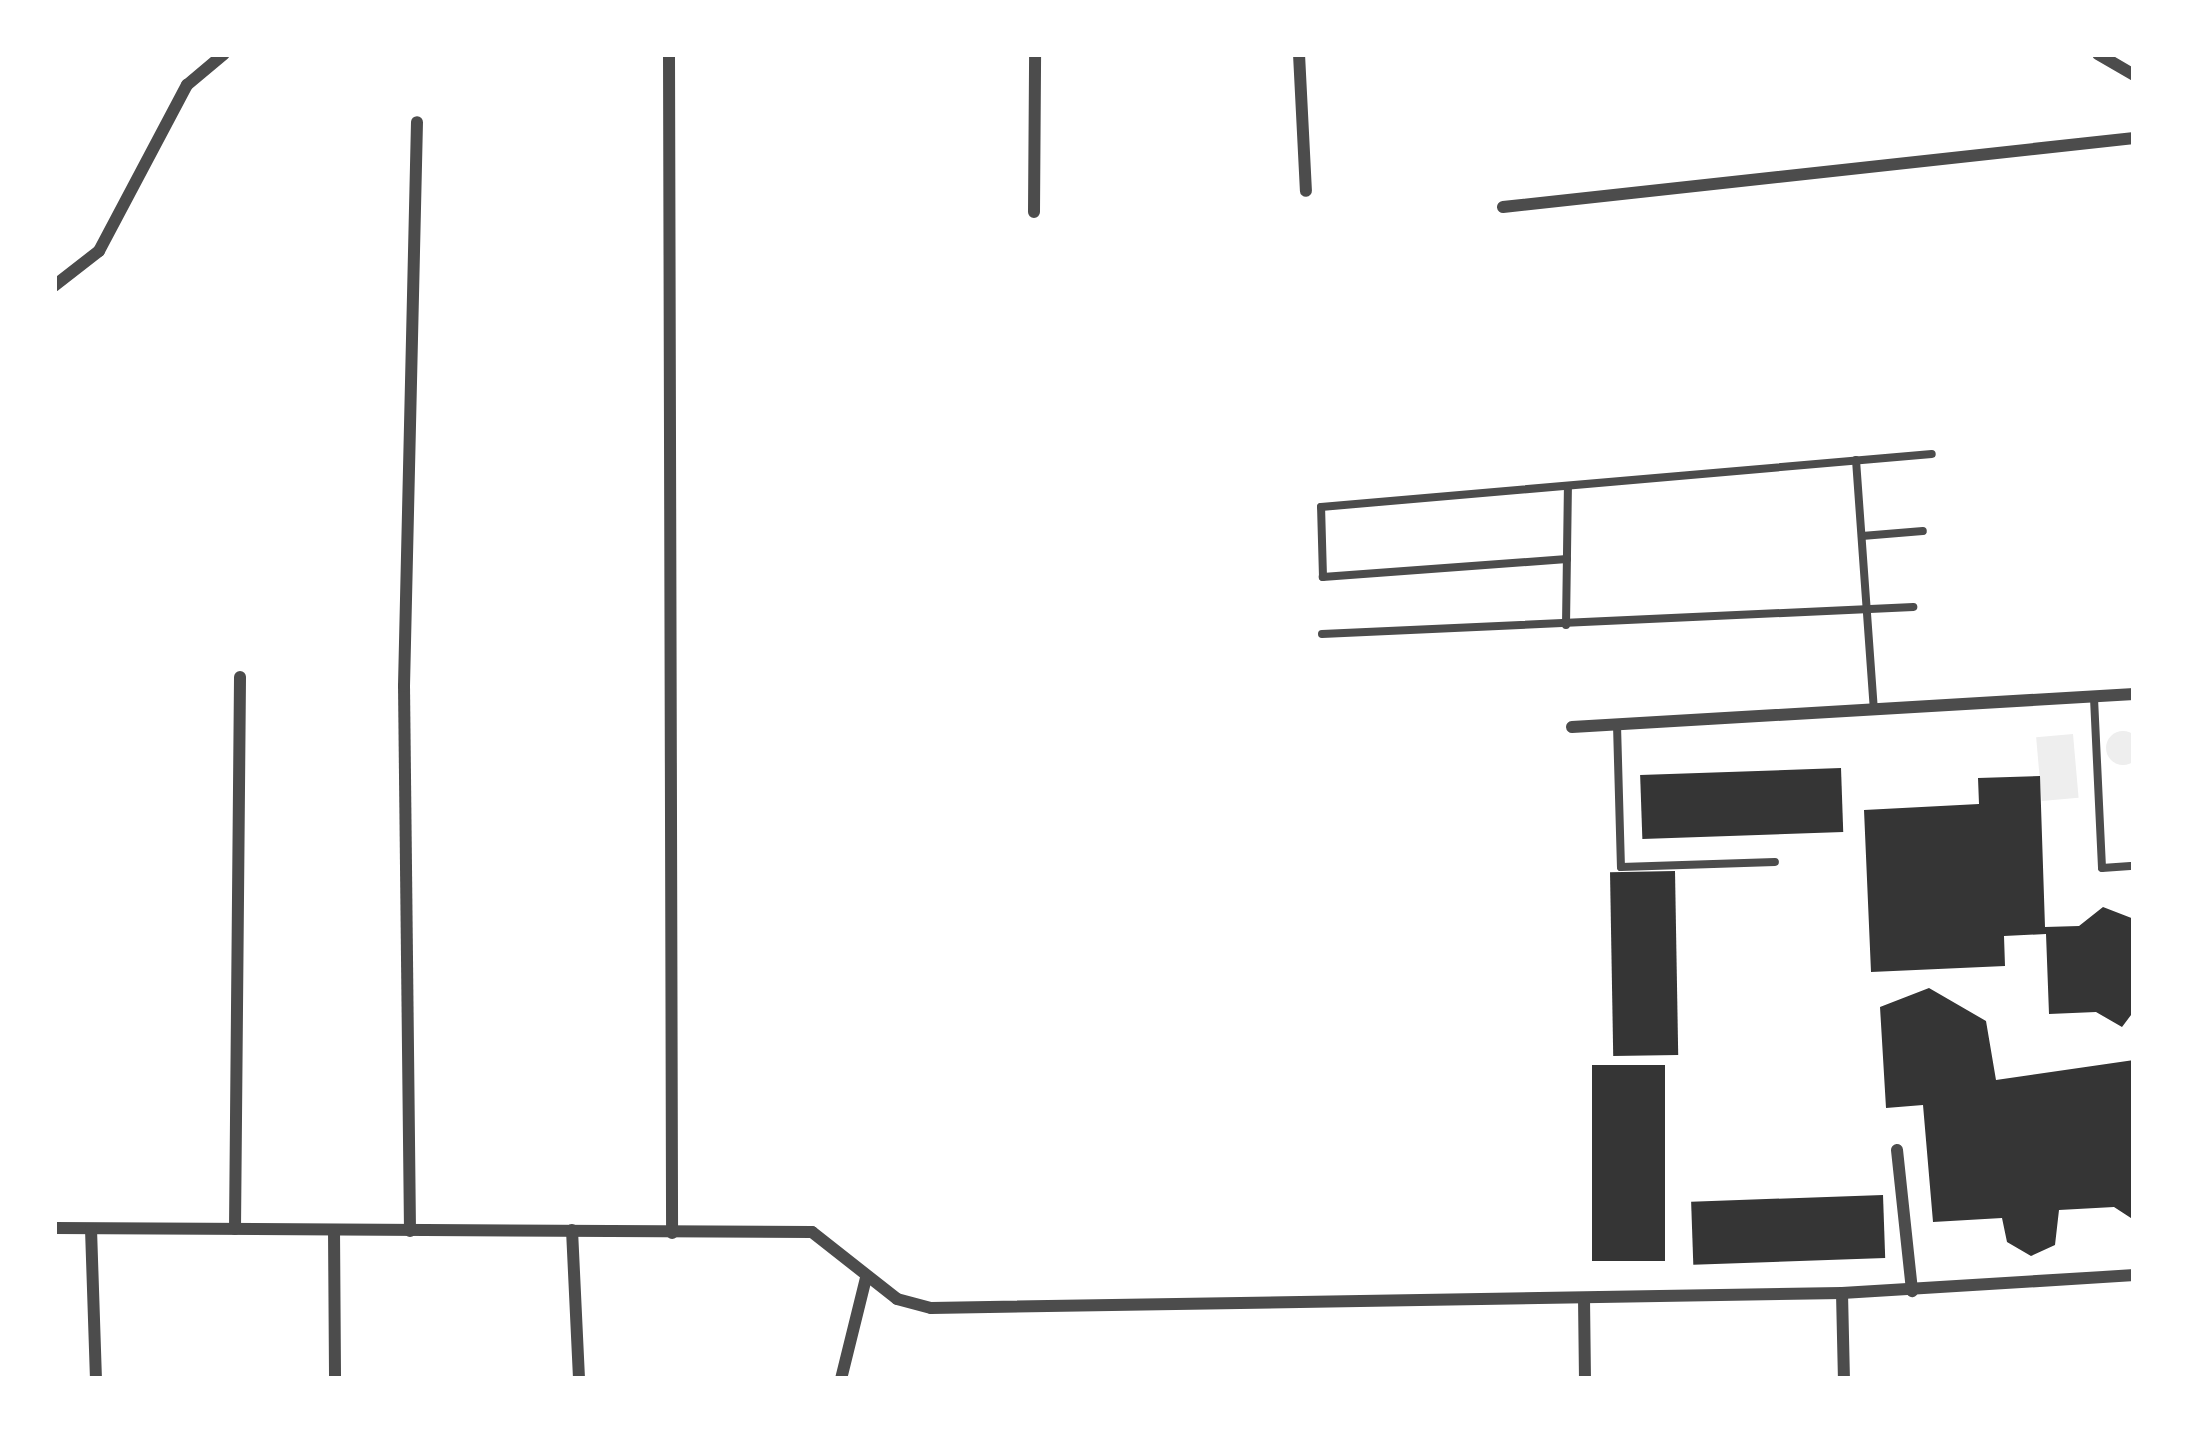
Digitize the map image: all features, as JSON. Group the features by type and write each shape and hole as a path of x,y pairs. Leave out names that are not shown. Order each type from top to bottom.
{"street":[{"path":"54,286 99,251 187,85 224,54"},
{"path":"669,54 672,1233"},
{"path":"1034,212 1035,54"},
{"path":"1299,54 1306,191"},
{"path":"2098,54 2134,75"},
{"path":"2115,62 2134,60"},
{"path":"410,1231 404,686 417,122"},
{"path":"1503,207 2134,137"},
{"path":"235,1229 240,677"},
{"path":"1572,727 2134,694"},
{"path":"1897,1150 1912,1291"},
{"path":"54,1228 812,1232 844,1247 866,1279 932,1308 1842,1293 2134,1275"},
{"path":"91,1228 96,1379"},
{"path":"334,1230 335,1379"},
{"path":"572,1230 579,1379"},
{"path":"841,1379 866,1279"},
{"path":"1842,1293 1844,1379"},
{"path":"1584,1298 1585,1379"}],"lane":[{"path":"1567,559 1323,577 1321,507 1932,454"},
{"path":"1856,460 1874,709"},
{"path":"1566,625 1568,487"},
{"path":"1862,536 1923,531"},
{"path":"1322,634 1913,607"},
{"path":"2094,696 2102,868 2134,866"},
{"path":"1617,724 1621,868 1775,862"}],"shaded area":[{"path":"2123,731 2135,736 2140,748 2135,760 2123,765 2111,760 2106,748 2111,736"},
{"path":"2073,734 2079,798 2042,801 2036,737"}],"building":[{"path":"1841,768 1843,832 1642,839 1640,775"},
{"path":"2040,776 2045,927 2079,926 2103,907 2134,919 2134,1011 2122,1027 2096,1012 2049,1014 2046,934 2004,936 2005,966 1871,972 1864,810 1979,804 1978,778"},
{"path":"1675,871 1678,1055 1613,1056 1610,872"},
{"path":"1929,988 1986,1021 1996,1080 2134,1060 2134,1220 2114,1207 2059,1210 2055,1245 2031,1256 2007,1242 2002,1218 1933,1222 1923,1105 1886,1108 1880,1007"},
{"path":"1592,1065 1665,1065 1665,1261 1592,1261"},
{"path":"1883,1195 1885,1258 1693,1265 1691,1202"}]}
